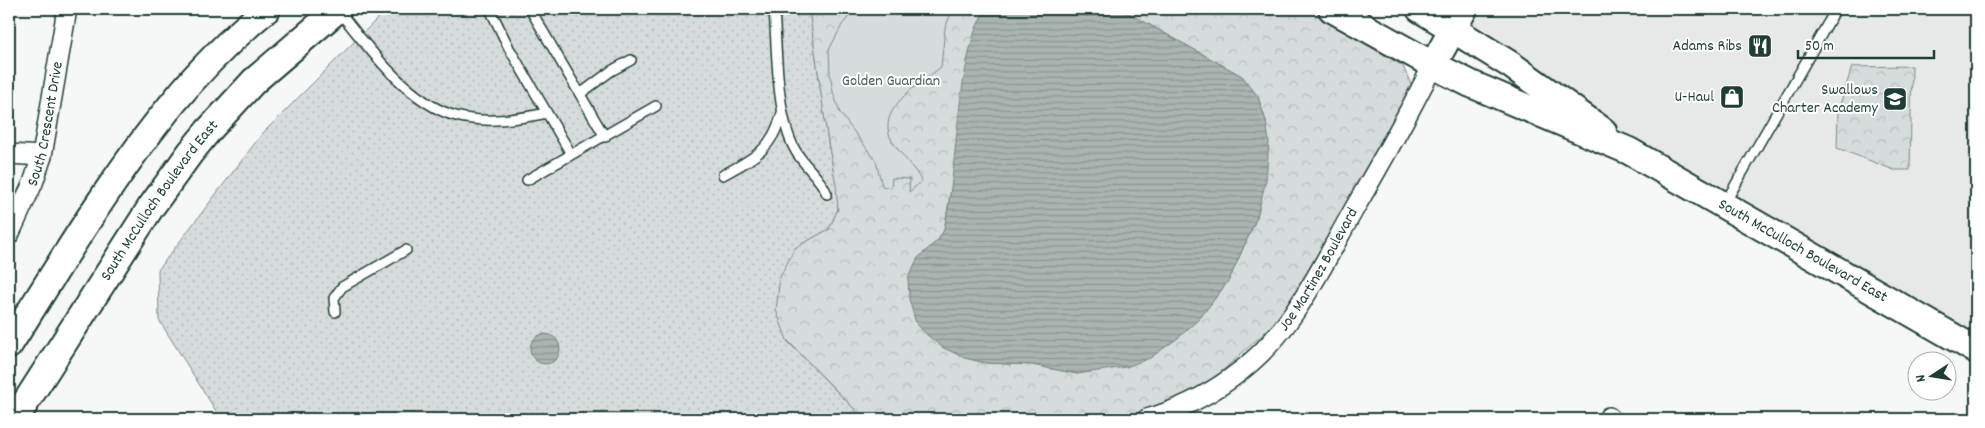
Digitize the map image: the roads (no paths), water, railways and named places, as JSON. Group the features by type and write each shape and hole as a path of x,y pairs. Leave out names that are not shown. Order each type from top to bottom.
{"main road":[{"path":"9,345 114,181 154,126 222,49 267,9"},
{"name":"South McCulloch Boulevard East","path":"15,419 151,207 196,146 254,81 338,9"},
{"name":"South McCulloch Boulevard East","path":"1332,9 1432,65 1629,151"},
{"name":"South McCulloch Boulevard East","path":"1420,9 1458,18 1629,151 1976,350"},
{"path":"1432,65 1458,18"}],"street":[{"name":"South Crescent Drive","path":"9,235 33,183 42,156 67,9"},
{"name":"Joe Martinez Boulevard","path":"1147,419 1188,405 1213,391 1257,357 1294,314 1414,104 1432,65"},
{"path":"9,154 42,156"}],"lane":[{"path":"338,9 366,44 411,92 428,105 456,116 477,120 519,118 547,113"},
{"path":"490,9 509,48 571,154"},
{"path":"530,9 605,137"},
{"path":"774,9 782,113 793,146 808,168 823,184 827,194"},
{"path":"1724,206 1836,9"},
{"path":"580,94 611,71 631,60"},
{"path":"527,180 571,154 605,137 656,106"},
{"path":"724,176 762,152 772,140 782,113"},
{"path":"335,312 334,298 342,287 406,250"}],"place":[{"name":"Adams Ribs","path":"1760,46"},
{"name":"U-Haul","path":"1732,97"},
{"name":"Swallows Charter Academy","path":"1895,99"}],"park label":[{"name":"Golden Guardian","path":"891,81"}]}
